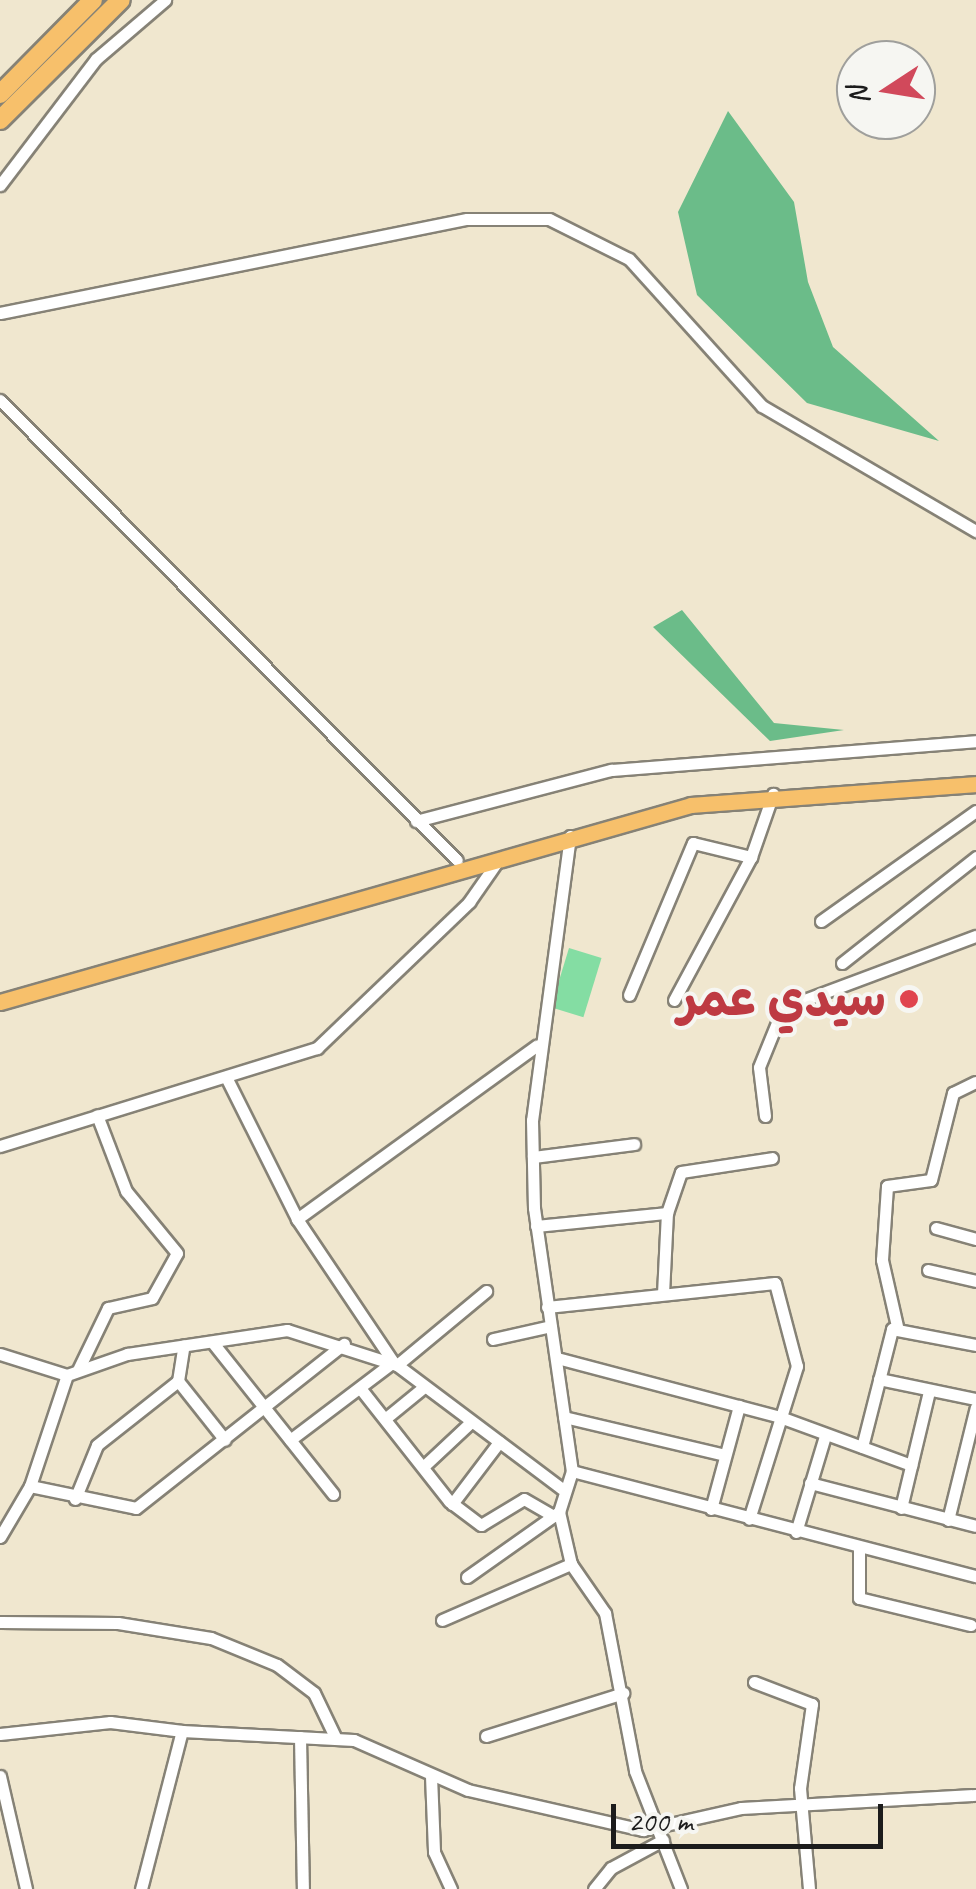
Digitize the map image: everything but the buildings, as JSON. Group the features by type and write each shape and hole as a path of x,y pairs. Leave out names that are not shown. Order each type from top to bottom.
{"highway":[{"path":"0,94 93,0"},
{"path":"0,120 121,0"}],"main road":[{"path":"0,993 692,795 976,775"},
{"path":"0,1002 570,835 773,794 976,784"}],"street":[{"path":"0,185 96,60 164,0"},
{"path":"0,313 467,219 549,218 629,259 762,406 976,532"},
{"path":"0,400 457,860"},
{"path":"416,821 610,770 976,741"},
{"path":"674,1000 751,857 773,794"},
{"path":"820,921 976,811"},
{"path":"570,835 537,1044 532,1157 536,1226 564,1416 563,1481 556,1514 571,1564 605,1613 635,1771 681,1889"},
{"path":"552,840 566,856"},
{"path":"629,996 693,843 751,857"},
{"path":"0,1146 226,1077 337,1035 469,902 500,856"},
{"path":"842,962 976,857"},
{"path":"765,1116 759,1066 783,1008 976,936"},
{"path":"297,1219 537,1044"},
{"path":"226,1077 297,1219 395,1363 499,1442 563,1481 711,1509 976,1576"},
{"path":"961,1088 976,1082"},
{"path":"961,1088 976,1092"},
{"path":"862,1447 879,1379 898,1326 882,1260 888,1186 932,1180 961,1088"},
{"path":"0,1537 30,1486 73,1373 108,1308 152,1298 177,1253 126,1192 97,1116"},
{"path":"532,1157 634,1144"},
{"path":"663,1294 667,1214 685,1168 772,1158"},
{"path":"536,1226 667,1214"},
{"path":"936,1228 976,1239"},
{"path":"928,1270 976,1281"},
{"path":"547,1307 775,1283 797,1359 749,1519"},
{"path":"290,1440 486,1291"},
{"path":"493,1339 551,1326"},
{"path":"898,1326 976,1345"},
{"path":"0,1354 73,1373 184,1345 298,1330 395,1363"},
{"path":"214,1343 334,1494"},
{"path":"30,1486 75,1499 136,1508 344,1344"},
{"path":"75,1499 97,1445 178,1381 184,1345"},
{"path":"556,1358 780,1418 911,1465"},
{"path":"879,1379 976,1399"},
{"path":"178,1381 225,1440"},
{"path":"386,1418 424,1387"},
{"path":"360,1388 452,1504 488,1527 524,1500 556,1514"},
{"path":"901,1508 929,1391"},
{"path":"711,1509 739,1406"},
{"path":"948,1520 976,1407"},
{"path":"564,1416 725,1455"},
{"path":"424,1466 471,1422"},
{"path":"796,1532 825,1436"},
{"path":"452,1504 499,1442"},
{"path":"810,1483 976,1526"},
{"path":"467,1576 556,1514"},
{"path":"859,1548 858,1598 971,1625"},
{"path":"442,1620 571,1564"},
{"path":"0,1622 118,1623 211,1638 278,1665 314,1693 336,1738"},
{"path":"754,1682 812,1704 800,1806 810,1889"},
{"path":"486,1736 623,1694"},
{"path":"0,1734 110,1722 182,1731 336,1738 431,1776 657,1826 800,1806 976,1795"},
{"path":"141,1889 182,1731"},
{"path":"300,1737 303,1889"},
{"path":"0,1776 26,1889"},
{"path":"431,1776 434,1852 451,1889"},
{"path":"594,1889 611,1868 664,1840"},
{"path":"0,1854 16,1854"}],"green space":[{"path":"728,111 794,202 808,282 833,347 939,441 807,403 697,295 678,212"},
{"path":"682,610 774,723 844,730 770,741 653,627"},
{"path":"569,948 602,958 583,1017 551,1007"}],"place":[{"name":"سيدي عمر","path":"909,999"}]}
